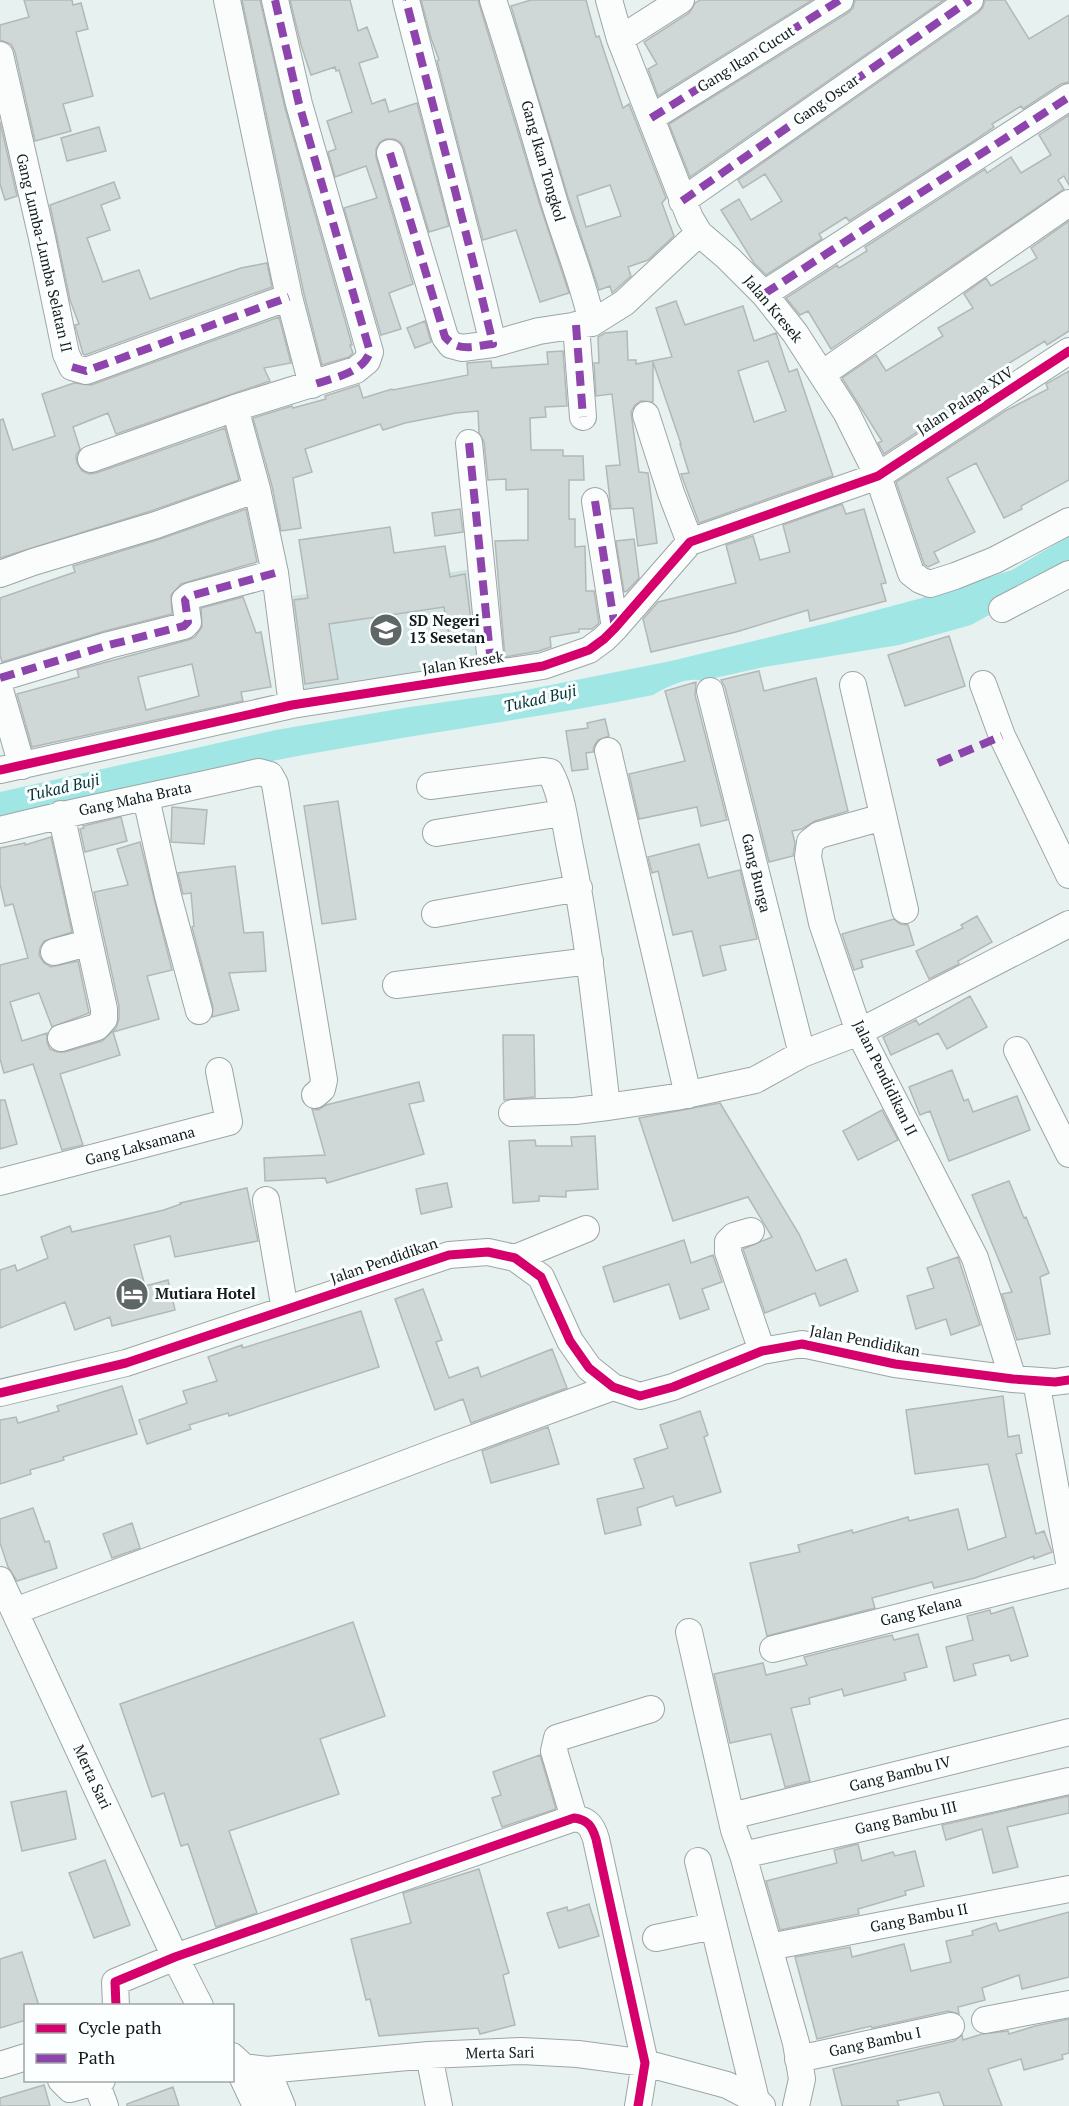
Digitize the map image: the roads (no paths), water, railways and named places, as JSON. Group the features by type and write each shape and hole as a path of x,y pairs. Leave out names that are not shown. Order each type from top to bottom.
{"street":[{"path":"227,0 289,297 312,385"},
{"path":"91,459 235,408 356,370 367,361 370,352 298,104 274,0"},
{"path":"406,0 440,137 462,212 493,344"},
{"name":"Gang Ikan Tongkol","path":"493,0 524,93 554,202 588,303 584,324 582,417"},
{"name":"Jalan Kresek","path":"11,768 292,705 543,666 589,650 615,628 690,542 878,476 846,412 795,333 764,294 699,233 682,201 620,39 609,0"},
{"path":"620,39 681,0"},
{"name":"Gang Ikan Cucut","path":"651,118 840,0"},
{"name":"Gang Oscar","path":"682,201 970,0"},
{"name":"Gang Lumba-Lumba Selatan II","path":"0,55 66,354 72,367 86,371 289,297"},
{"path":"764,294 1069,97"},
{"path":"390,153 445,337 451,345 462,348 493,344 538,331 584,324 624,303 699,233"},
{"path":"822,374 1069,203"},
{"name":"Jalan Palapa XIV","path":"878,476 1069,351"},
{"path":"235,408 257,489 276,573 292,705"},
{"path":"646,415 671,493 690,542"},
{"path":"469,443 492,674"},
{"path":"878,476 911,573 930,584 995,560 1069,521"},
{"path":"0,574 156,525 257,489"},
{"path":"595,501 615,628"},
{"path":"0,678 109,645 184,626 188,622 185,600 190,597 276,573"},
{"path":"1002,609 1069,574"},
{"path":"983,684 1002,736 1069,875"},
{"path":"853,686 904,910"},
{"path":"0,690 11,768"},
{"name":"Gang Bunga","path":"710,691 802,1054"},
{"path":"608,751 688,1095"},
{"name":"Gang Maha Brata","path":"0,830 61,814 146,798 259,772 270,775 275,784 324,1080 322,1089 315,1095"},
{"path":"430,786 550,772 579,888 607,1107"},
{"path":"146,798 168,896 199,1011"},
{"path":"436,832 562,813"},
{"path":"61,814 104,1009 104,1019 97,1028 61,1038"},
{"name":"Jalan Pendidikan II","path":"883,817 819,835 810,842 808,857 822,923 859,1032 975,1258 1025,1380 1069,1562"},
{"path":"435,914 579,888"},
{"path":"512,1113 575,1111 607,1107 688,1095 755,1080 802,1054 859,1032 1069,924"},
{"path":"54,952 88,943"},
{"path":"396,985 590,961"},
{"path":"1017,1050 1069,1154"},
{"name":"Gang Laksamana","path":"0,1182 230,1122 219,1071"},
{"path":"266,1200 285,1310"},
{"path":"515,1258 586,1229"},
{"path":"751,1231 734,1236 729,1242 729,1252 762,1351"},
{"name":"Jalan Pendidikan","path":"0,1393 126,1363 449,1255 488,1252 515,1258 542,1277 570,1341 589,1368 613,1388 640,1396 673,1387 762,1351 802,1344 895,1364 1025,1380 1056,1382 1069,1380"},
{"path":"15,1611 441,1450 613,1388"},
{"name":"Gang Kelana","path":"773,1649 1069,1574"},
{"name":"Merta Sari","path":"0,1580 199,2004"},
{"path":"689,1632 731,1816 796,2043 802,2079 796,2106"},
{"path":"574,1818 554,1751 557,1738 651,1709"},
{"name":"Gang Bambu IV","path":"731,1816 1069,1732"},
{"name":"Gang Bambu III","path":"743,1855 1069,1781"},
{"path":"116,2004 115,1982 175,1957 574,1818 588,1822 596,1839 645,2062 638,2106"},
{"path":"698,1861 759,2103"},
{"name":"Gang Bambu II","path":"769,1947 1069,1889"},
{"path":"656,1938 713,1926"},
{"path":"985,2020 1069,2004"},
{"name":"Gang Bambu I","path":"798,2059 951,2026"},
{"name":"Merta Sari","path":"234,2058 244,2067 267,2070 429,2055 522,2051 578,2054 645,2062 727,2085 759,2103"},
{"path":"429,2055 439,2106"},
{"path":"0,2065 24,2058"},
{"path":"234,2059 256,2106"},
{"path":"267,2070 282,2106"},
{"path":"63,2082 70,2089 95,2082"},
{"path":"99,2082 105,2106"}],"water":[{"name":"Tukad Buji","path":"1069,536 1069,571 971,625 899,645 764,667 701,681 683,681 653,695 265,762 0,823 0,792 276,730 516,692 671,661 922,598 1012,570"}],"place":[{"name":"SD Negeri 13 Sesetan","path":"386,630"},
{"name":"Mutiara Hotel","path":"132,1294"}]}
